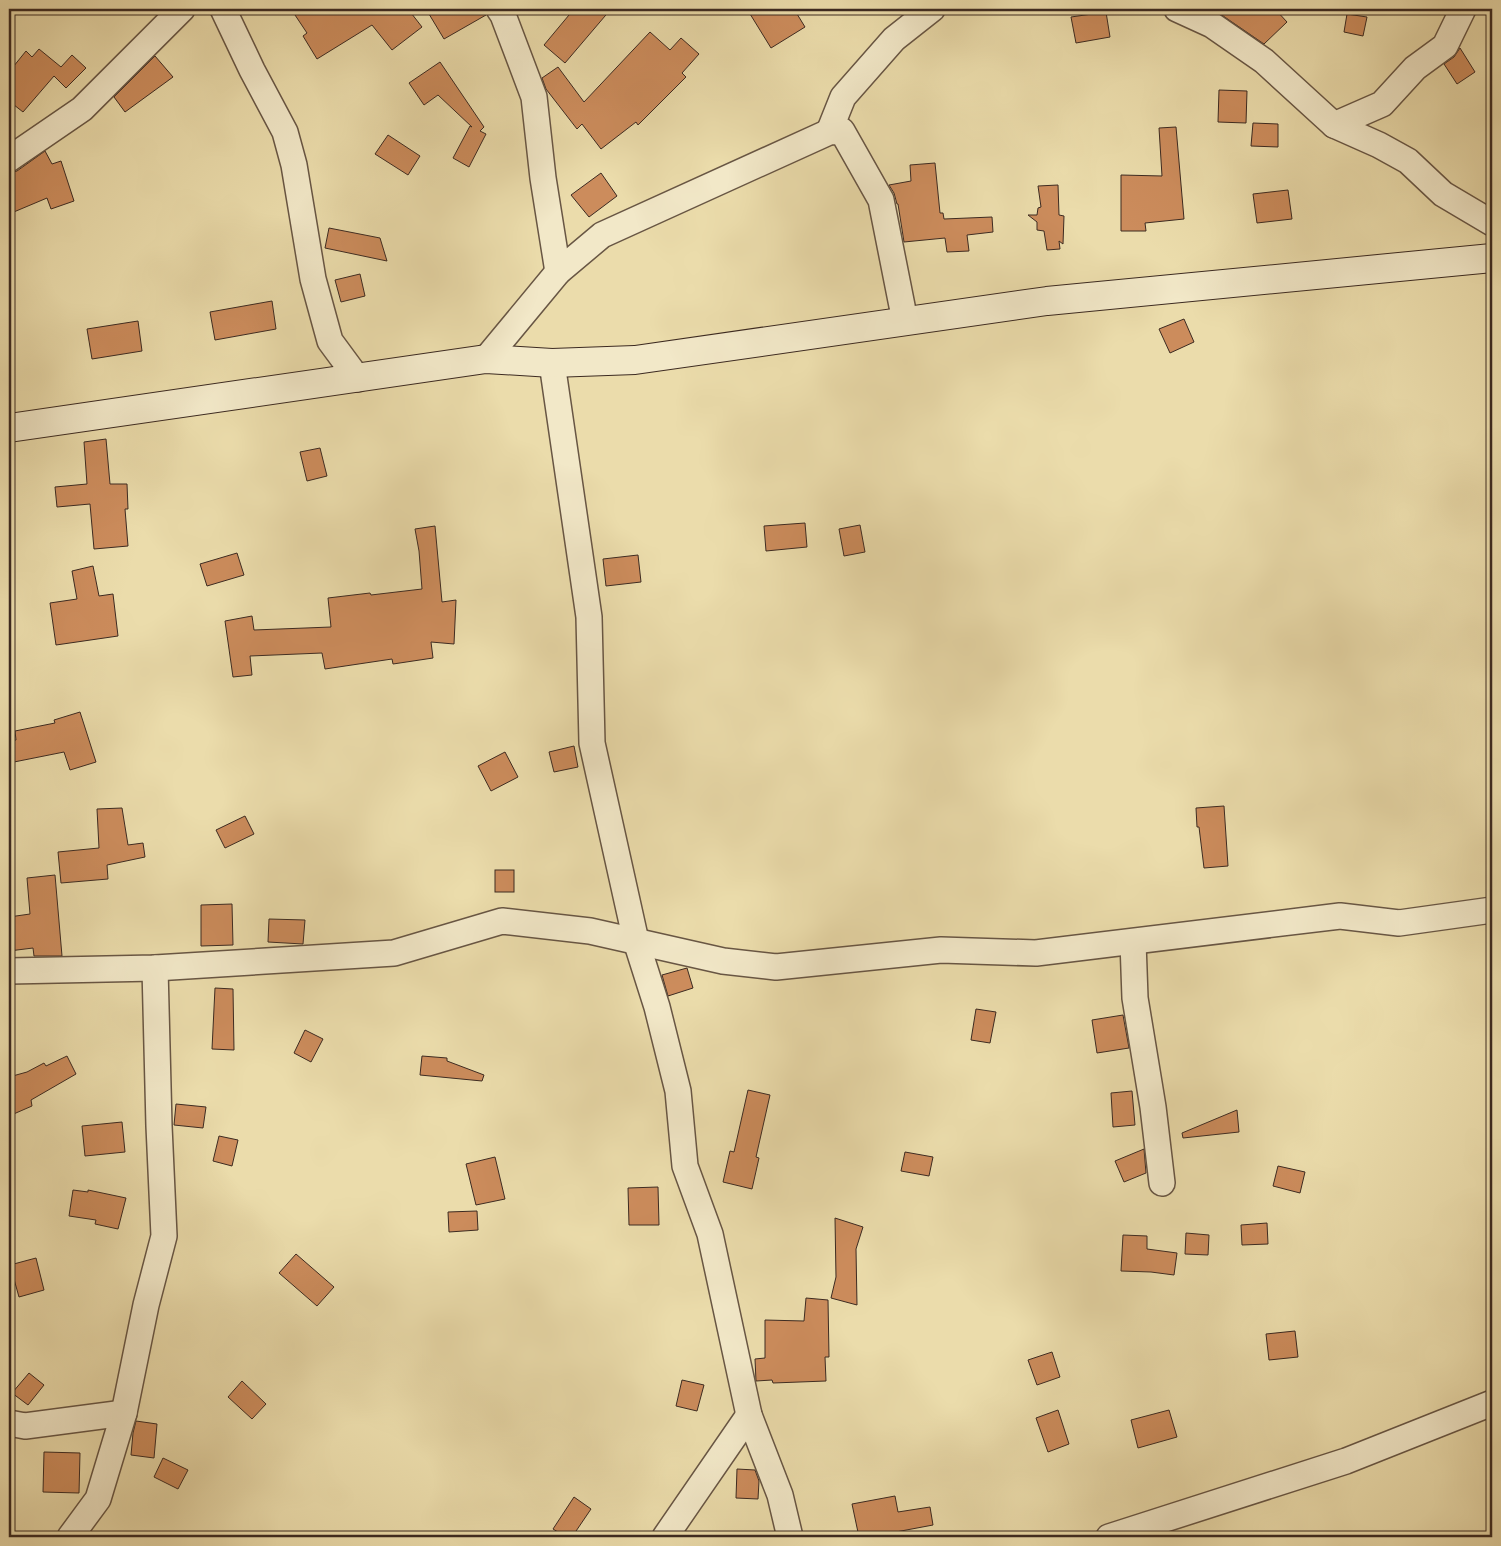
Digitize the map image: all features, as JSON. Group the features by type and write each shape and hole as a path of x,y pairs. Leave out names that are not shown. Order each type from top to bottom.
{"main road":[{"path":"9,428 486,359 552,363 635,360 1047,301 1492,258"}],"street":[{"path":"9,160 82,109 182,9"},
{"path":"223,9 252,70 285,132 294,165 313,280 330,341 358,378"},
{"path":"499,9 503,14 534,97 558,272"},
{"path":"829,132 843,96 894,39 932,9"},
{"path":"1176,9 1212,25 1264,61 1334,125 1379,145 1408,161 1443,194 1492,223"},
{"path":"1334,125 1382,104 1415,68 1445,46 1462,9"},
{"path":"486,359 558,272 602,235 829,132 842,131 881,200 905,321"},
{"path":"552,363 589,617 592,743 636,941 657,1007 678,1091 685,1166 710,1234 749,1415 780,1495 790,1537"},
{"path":"9,971 155,968 394,953 502,921 590,930 723,961 776,967 941,950 1036,953 1340,916 1399,923 1492,910"},
{"path":"1133,942 1135,998 1153,1107 1162,1183"},
{"path":"70,1537 98,1499 124,1413 146,1305 164,1236 155,968"},
{"path":"1109,1537 1346,1461 1492,1403"},
{"path":"9,1423 25,1426 124,1413"},
{"path":"665,1537 749,1415"}],"building":[{"path":"291,9 408,9 422,27 392,50 372,25 317,59 303,36 307,33"},
{"path":"426,9 485,9 486,15 444,39"},
{"path":"574,9 611,9 565,63 544,45"},
{"path":"747,9 794,9 805,27 771,48"},
{"path":"1213,9 1275,9 1287,22 1264,44"},
{"path":"1106,12 1110,37 1076,43 1071,17"},
{"path":"1347,14 1367,17 1363,36 1344,32"},
{"path":"650,32 670,50 681,38 699,54 682,73 686,77 638,125 636,122 601,149 582,124 577,129 546,89 542,78 558,67 584,102"},
{"path":"1460,48 1475,72 1457,84 1444,64 1454,57"},
{"path":"39,49 61,67 72,55 86,68 66,88 54,76 23,112 9,101 9,72 26,51 32,57"},
{"path":"155,56 173,77 125,112 114,97"},
{"path":"440,62 484,127 480,131 486,134 469,167 453,158 470,126 472,127 438,95 424,105 409,83"},
{"path":"1219,90 1247,91 1246,123 1218,122"},
{"path":"1253,123 1278,124 1278,147 1251,146"},
{"path":"1176,127 1184,219 1145,223 1146,231 1121,231 1121,175 1162,176 1159,128"},
{"path":"388,135 420,156 408,175 375,154"},
{"path":"45,151 52,164 61,161 74,201 51,209 47,198 9,214 9,173 17,171"},
{"path":"935,163 940,213 943,213 944,219 992,217 993,232 967,235 969,251 947,252 945,238 904,242 898,204 889,185 911,181 910,165"},
{"path":"601,173 617,196 589,217 571,195"},
{"path":"1058,185 1059,215 1064,216 1063,244 1059,241 1060,249 1047,250 1044,231 1037,230 1037,222 1028,215 1037,215 1038,208 1041,207 1038,186"},
{"path":"1288,190 1292,219 1257,223 1253,194"},
{"path":"329,228 380,238 387,261 325,248"},
{"path":"360,274 365,296 341,302 335,280"},
{"path":"272,301 276,329 215,340 210,312"},
{"path":"1184,319 1194,342 1170,353 1159,329"},
{"path":"138,321 142,351 92,359 87,329"},
{"path":"106,439 110,484 127,484 128,509 125,509 128,546 94,549 90,504 57,507 55,487 87,484 84,442"},
{"path":"320,448 327,476 307,481 300,452"},
{"path":"805,523 807,547 766,551 764,526"},
{"path":"860,525 865,552 844,556 839,529"},
{"path":"435,526 442,602 456,600 454,644 431,642 433,658 393,664 392,659 325,669 322,653 250,656 252,675 233,677 225,621 252,616 254,630 331,627 328,598 422,589 415,529"},
{"path":"237,553 244,575 207,586 200,564"},
{"path":"638,555 641,582 606,586 603,559"},
{"path":"93,566 99,596 113,594 118,636 56,645 50,603 77,599 72,571"},
{"path":"80,712 96,762 70,770 64,752 9,763 9,741 16,740 15,731 55,723 54,720"},
{"path":"574,746 578,767 554,772 549,752"},
{"path":"505,752 518,777 491,791 478,766"},
{"path":"1224,806 1228,866 1204,868 1199,827 1197,827 1196,808"},
{"path":"122,808 128,845 143,843 145,857 107,865 108,879 61,883 58,852 99,848 97,809"},
{"path":"245,816 254,834 225,848 216,830"},
{"path":"495,870 514,870 514,892 495,892"},
{"path":"55,875 62,956 34,956 33,948 9,951 9,917 30,914 27,878"},
{"path":"232,904 233,945 201,946 201,905"},
{"path":"269,919 305,920 303,944 268,942"},
{"path":"687,968 693,988 668,996 662,975"},
{"path":"215,988 233,989 234,1050 212,1049"},
{"path":"976,1009 996,1012 990,1043 971,1040"},
{"path":"1123,1015 1129,1048 1097,1053 1092,1020"},
{"path":"305,1030 323,1039 311,1062 294,1053"},
{"path":"67,1056 76,1074 31,1100 32,1106 9,1116 9,1077 27,1072 44,1063 46,1066"},
{"path":"422,1056 447,1058 447,1061 484,1075 482,1081 420,1075"},
{"path":"748,1090 770,1095 756,1157 759,1158 752,1189 723,1182 730,1151 734,1152"},
{"path":"1132,1091 1135,1125 1113,1127 1111,1093"},
{"path":"176,1104 206,1107 203,1128 174,1125"},
{"path":"1237,1110 1239,1132 1183,1138 1182,1133"},
{"path":"122,1122 125,1152 85,1156 82,1126"},
{"path":"219,1136 238,1140 232,1166 213,1161"},
{"path":"1144,1149 1146,1173 1124,1182 1115,1161"},
{"path":"905,1152 933,1157 929,1176 901,1171"},
{"path":"495,1157 505,1199 476,1205 466,1164"},
{"path":"1278,1166 1305,1172 1300,1193 1273,1186"},
{"path":"658,1187 659,1225 629,1225 628,1188"},
{"path":"73,1190 88,1192 88,1190 126,1198 118,1229 95,1224 96,1220 69,1216"},
{"path":"477,1211 478,1230 449,1232 448,1212"},
{"path":"835,1218 863,1227 856,1249 857,1305 831,1298 836,1277"},
{"path":"1267,1223 1268,1244 1242,1245 1241,1225"},
{"path":"1186,1233 1209,1235 1208,1255 1185,1254"},
{"path":"1123,1235 1147,1236 1147,1249 1177,1253 1174,1275 1121,1271"},
{"path":"296,1254 334,1287 317,1306 279,1273"},
{"path":"36,1258 44,1290 19,1297 10,1265"},
{"path":"806,1298 828,1300 829,1357 825,1357 826,1381 773,1383 772,1380 756,1381 755,1359 765,1358 765,1320 804,1321"},
{"path":"1295,1331 1298,1357 1269,1360 1266,1334"},
{"path":"1052,1352 1060,1377 1037,1385 1028,1360"},
{"path":"29,1373 44,1385 28,1405 12,1393"},
{"path":"682,1380 704,1385 697,1411 676,1406"},
{"path":"242,1381 266,1404 252,1419 228,1397"},
{"path":"1058,1410 1069,1444 1048,1452 1036,1418"},
{"path":"1169,1410 1177,1437 1138,1448 1131,1420"},
{"path":"136,1421 157,1424 154,1458 131,1455"},
{"path":"44,1452 80,1453 79,1493 43,1492"},
{"path":"163,1458 188,1470 178,1489 154,1477"},
{"path":"737,1469 755,1470 759,1481 758,1499 736,1498"},
{"path":"895,1496 898,1512 930,1507 933,1525 869,1537 859,1537 852,1504"},
{"path":"574,1497 591,1509 572,1537 566,1537 553,1529"}]}
